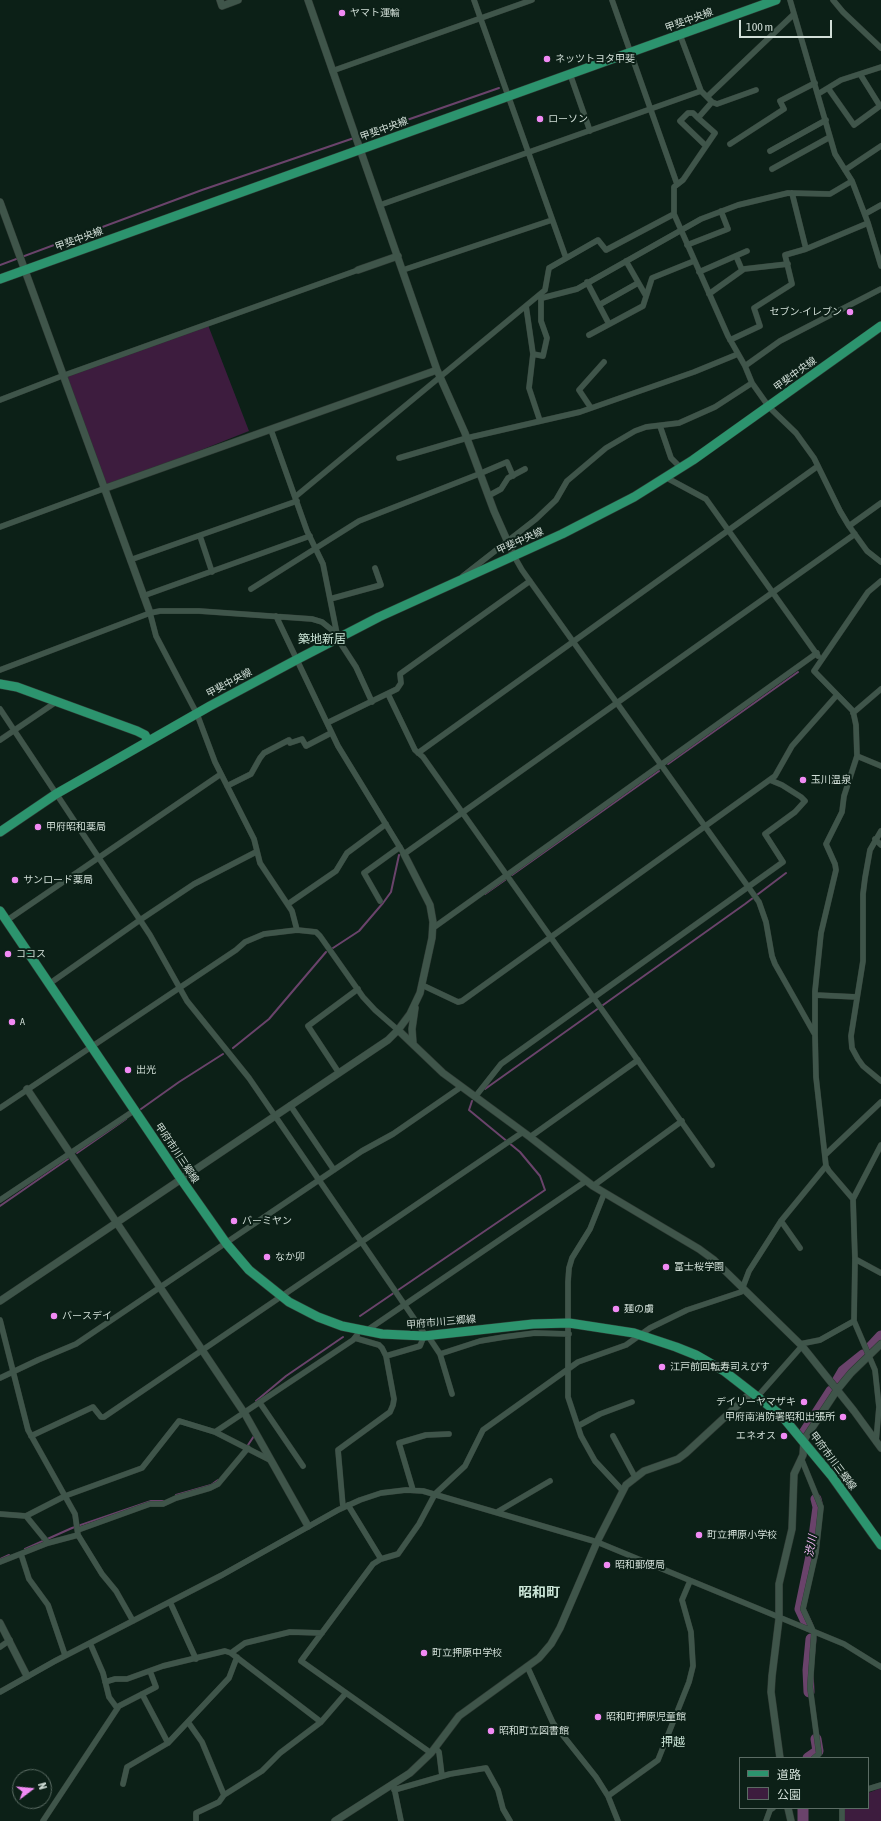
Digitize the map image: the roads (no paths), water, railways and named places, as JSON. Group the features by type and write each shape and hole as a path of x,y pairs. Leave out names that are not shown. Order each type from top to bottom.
{"main road":[{"name":"甲斐中央線","path":"0,279 776,0"},
{"name":"甲斐中央線","path":"0,832 56,794 148,741 337,638 603,514 667,478 880,330"},
{"path":"0,684 17,687 137,730 145,735 148,741"},
{"name":"甲府市川三郷線","path":"0,911 226,1243 249,1270 289,1302 318,1317 363,1331 404,1336 426,1336 533,1324 569,1323 612,1328 655,1338 696,1355 724,1372 755,1394 782,1416 804,1440 881,1544"}],"street":[{"path":"220,0 222,6 238,0"},
{"path":"308,0 359,150 380,205 438,373 467,438 479,474 514,556 759,902 763,912 775,964 815,1034"},
{"path":"474,0 566,258"},
{"path":"332,71 532,0"},
{"path":"612,0 677,184"},
{"path":"790,0 835,154 852,181 865,214 881,266"},
{"path":"833,0 843,12 881,47"},
{"path":"708,96 794,14"},
{"path":"680,35 701,91 708,96 712,102 717,104 756,90"},
{"path":"818,94 840,80 881,68"},
{"path":"570,74 590,131"},
{"path":"828,88 854,125 880,106 860,74"},
{"path":"730,144 784,109 780,101 815,83"},
{"path":"380,205 701,91"},
{"path":"698,118 712,102"},
{"path":"706,146 680,121 688,114 693,113 715,133 683,180 674,187 674,214 687,246 730,340 745,366 752,383 769,407 796,433 818,466 849,526 867,551 881,562"},
{"path":"770,151 826,120"},
{"path":"772,169 830,137"},
{"path":"845,170 881,146"},
{"path":"541,296 577,289 701,219 721,211 738,205 792,193 830,194 852,181"},
{"path":"792,193 806,249"},
{"path":"0,202 103,490 150,613 156,636 196,714 214,762 254,839 256,852 260,863 292,911 297,930"},
{"path":"865,214 881,205"},
{"path":"687,246 728,229 721,211"},
{"path":"130,560 200,536 296,499 438,373 541,296 545,290 549,268 598,240 606,250 674,214"},
{"path":"403,270 552,220"},
{"path":"730,340 760,326 754,308 792,284 785,255 806,249 868,223"},
{"path":"699,272 747,251"},
{"path":"0,400 62,376 398,256"},
{"path":"736,256 742,270"},
{"path":"626,261 646,296"},
{"path":"589,335 643,306 652,278 694,261"},
{"path":"709,294 742,270 788,264"},
{"path":"588,282 609,324"},
{"path":"599,305 638,283"},
{"path":"745,366 780,341 881,289"},
{"path":"533,354 543,356 548,338 542,321 541,296"},
{"path":"526,306 533,354 529,388 540,421"},
{"path":"398,458 467,438 591,408 694,372 738,354"},
{"path":"591,408 579,390 604,362"},
{"path":"0,527 271,430 438,373"},
{"path":"456,582 556,500 567,481 606,448 635,431 646,427 679,423 715,407 752,383"},
{"path":"660,426 671,458 681,468"},
{"path":"271,430 310,536 323,564 337,638"},
{"path":"251,589 359,520 507,462 513,476"},
{"path":"418,753 818,466"},
{"path":"488,496 501,488 508,478 525,469"},
{"path":"667,478 706,499 774,592 821,660"},
{"path":"849,526 881,503"},
{"path":"404,854 855,534"},
{"path":"200,536 212,572"},
{"path":"143,596 310,536"},
{"path":"330,600 381,585 375,568"},
{"path":"327,723 397,689 401,683 400,674 530,580"},
{"path":"853,1199 828,1171 826,1166 816,1077 815,995 821,933 836,870 835,864 826,844 842,812 844,796 857,756 856,725 853,713 814,671 868,592 881,581"},
{"path":"0,670 150,613 160,611 199,611 276,616 316,620 328,626 356,667 372,702"},
{"path":"276,616 331,732 400,847 430,905 433,915 433,928 422,985 416,1004 412,1029 413,1044"},
{"path":"433,928 816,653"},
{"path":"853,713 881,689"},
{"path":"388,694 400,722 415,750 423,756 506,876 551,936 712,1165"},
{"path":"422,985 458,1002 775,776 792,746 837,695"},
{"path":"0,740 56,702"},
{"path":"0,709 140,920 187,1002 249,1078 360,1242 440,1354 452,1394"},
{"path":"227,786 251,774 264,753 289,740 290,743 302,739 306,746 331,732"},
{"path":"857,756 881,766"},
{"path":"6,921 221,774"},
{"path":"475,1097 501,1064 783,862 765,834 795,812 805,801 782,785 770,780"},
{"path":"288,904 336,871 347,853 386,824"},
{"path":"881,831 870,850 863,889 863,961 851,1036 852,1048 863,1066 881,1080"},
{"path":"875,840 881,845"},
{"path":"380,901 364,873 400,847"},
{"path":"49,984 194,884 256,852"},
{"path":"0,1108 256,937 297,930 316,932 375,1010 443,1073 604,1194 699,1249 714,1260 801,1345 838,1390 881,1448"},
{"path":"339,1073 308,1026 358,989"},
{"path":"815,995 857,997"},
{"path":"0,1301 388,1040 398,1030 416,1004"},
{"path":"530,1137 638,1060"},
{"path":"0,1378 76,1344 318,1180 362,1151 393,1134 461,1087"},
{"path":"27,1089 203,1349 245,1414 308,1526"},
{"path":"825,1155 881,1102"},
{"path":"290,1105 334,1170"},
{"path":"0,1200 135,1110"},
{"path":"593,1186 682,1122"},
{"path":"31,1436 92,1407 101,1417 104,1417 522,1132"},
{"path":"876,1442 879,1407 878,1386 875,1370 854,1321 855,1259 853,1199 881,1145"},
{"path":"442,1776 439,1752 433,1750 346,1693 301,1661 373,1564 381,1559 398,1554 419,1524 435,1494 465,1466 483,1430 578,1362 626,1345 650,1328 687,1310 741,1292 749,1272 781,1221 826,1166"},
{"path":"215,1432 245,1414 363,1331 405,1305 586,1181"},
{"path":"604,1194 590,1229 572,1258 568,1282 568,1397 581,1436 596,1461 623,1491"},
{"path":"781,1221 800,1248"},
{"path":"855,1259 881,1273"},
{"path":"0,1320 19,1399 31,1436 75,1514 78,1532 102,1574 116,1591 133,1621"},
{"path":"335,1821 394,1787 433,1750 452,1724 467,1709 539,1658 551,1644 560,1628 597,1542 623,1491 634,1477 644,1471 678,1459 686,1453 755,1394 801,1345 820,1340 854,1321"},
{"path":"440,1354 480,1341 504,1337 535,1333 569,1334"},
{"path":"386,1356 420,1346 426,1336"},
{"path":"355,1338 380,1345 386,1356 394,1399 390,1412 338,1450 345,1506 381,1559"},
{"path":"780,1757 771,1692 779,1619 779,1584 792,1529 794,1474 803,1455 804,1440 838,1390 868,1356 881,1344"},
{"path":"578,1426 600,1414 632,1402"},
{"path":"260,1403 303,1466"},
{"path":"0,1514 26,1516 65,1496 142,1468 180,1421 215,1432 270,1460"},
{"path":"413,1490 399,1443 426,1435 449,1434"},
{"path":"613,1436 634,1477"},
{"path":"0,1562 150,1504 163,1504 176,1498 210,1488 218,1484 248,1448"},
{"path":"801,1458 821,1507 816,1552 803,1609 814,1633 810,1687 822,1756"},
{"path":"497,1512 550,1481"},
{"path":"0,1692 65,1655 170,1602 345,1506 381,1493 413,1490 435,1494 597,1542 779,1619 844,1644 881,1667"},
{"path":"26,1516 48,1543"},
{"path":"21,1554 29,1579 48,1605 65,1655"},
{"path":"608,1796 658,1760 685,1695 693,1666 691,1632 682,1600 690,1581"},
{"path":"170,1602 196,1659"},
{"path":"0,1623 27,1676"},
{"path":"123,1784 127,1767 168,1743 229,1678 234,1655 245,1643 290,1632 322,1633"},
{"path":"0,1647 10,1640"},
{"path":"90,1643 110,1697 117,1708"},
{"path":"105,1682 115,1679 127,1679 150,1671 225,1651 234,1655 321,1722"},
{"path":"528,1666 552,1723 596,1777 608,1796 618,1821"},
{"path":"43,1821 117,1708 156,1687 150,1671"},
{"path":"196,1821 196,1814 219,1802 224,1795 262,1771 280,1753 321,1722 346,1693"},
{"path":"142,1694 168,1743"},
{"path":"188,1722 202,1742 224,1795"},
{"path":"394,1787 486,1768 498,1790 503,1809 510,1821"},
{"path":"869,1789 881,1785"},
{"path":"394,1787 400,1821"},
{"path":"766,1821 772,1809"},
{"path":"788,1809 791,1821"},
{"path":"842,1809 842,1821"}],"waterway":[{"path":"358,137 499,88"},
{"path":"0,265 202,190 354,138"},
{"path":"668,764 798,672"},
{"path":"512,875 659,771"},
{"path":"333,948 359,931 391,892 399,855"},
{"path":"485,1089 745,904 786,873"},
{"path":"485,894 505,880"},
{"path":"233,1048 269,1019 326,952"},
{"path":"141,1109 179,1082 223,1054"},
{"path":"360,1316 545,1190 540,1176 520,1152 469,1110 472,1101"},
{"path":"77,1153 126,1119"},
{"path":"0,1206 68,1159"},
{"name":"渋川","path":"869,1349 881,1336"},
{"path":"256,1401 286,1376 343,1337"},
{"name":"渋川","path":"836,1383 843,1371 863,1355"},
{"name":"渋川","path":"804,1433 831,1391"},
{"path":"248,1445 254,1436"},
{"path":"176,1495 211,1485 218,1480"},
{"name":"渋川","path":"808,1626 800,1609 812,1551 818,1507 816,1499"},
{"path":"25,1549 72,1528 151,1501 165,1501"},
{"path":"0,1559 9,1555"},
{"name":"渋川","path":"809,1692 808,1670 811,1639"},
{"name":"渋川","path":"809,1757 818,1751 816,1739"},
{"name":"渋川","path":"803,1809 803,1821"}],"place":[{"name":"ヤマト運輸","path":"342,13"},
{"name":"ネッツトヨタ甲斐","path":"547,59"},
{"name":"ローソン","path":"540,119"},
{"name":"セブン-イレブン","path":"850,312"},
{"name":"玉川温泉","path":"803,780"},
{"name":"甲府昭和薬局","path":"38,827"},
{"name":"サンロード薬局","path":"15,880"},
{"name":"ココス","path":"8,954"},
{"name":"A","path":"12,1022"},
{"name":"出光","path":"128,1070"},
{"name":"バーミヤン","path":"234,1221"},
{"name":"なか卯","path":"267,1257"},
{"name":"富士桜学園","path":"666,1267"},
{"name":"麺の虜","path":"616,1309"},
{"name":"バースデイ","path":"54,1316"},
{"name":"江戸前回転寿司えびす","path":"662,1367"},
{"name":"デイリーヤマザキ","path":"804,1402"},
{"name":"甲府南消防署昭和出張所","path":"843,1417"},
{"name":"エネオス","path":"784,1436"},
{"name":"町立押原小学校","path":"699,1535"},
{"name":"昭和郵便局","path":"607,1565"},
{"name":"町立押原中学校","path":"424,1653"},
{"name":"昭和町押原児童館","path":"598,1717"},
{"name":"昭和町立図書館","path":"491,1731"}],"district":[{"name":"築地新居","path":"322,639"},
{"name":"昭和町","path":"539,1593"},
{"name":"押越","path":"673,1742"}]}
